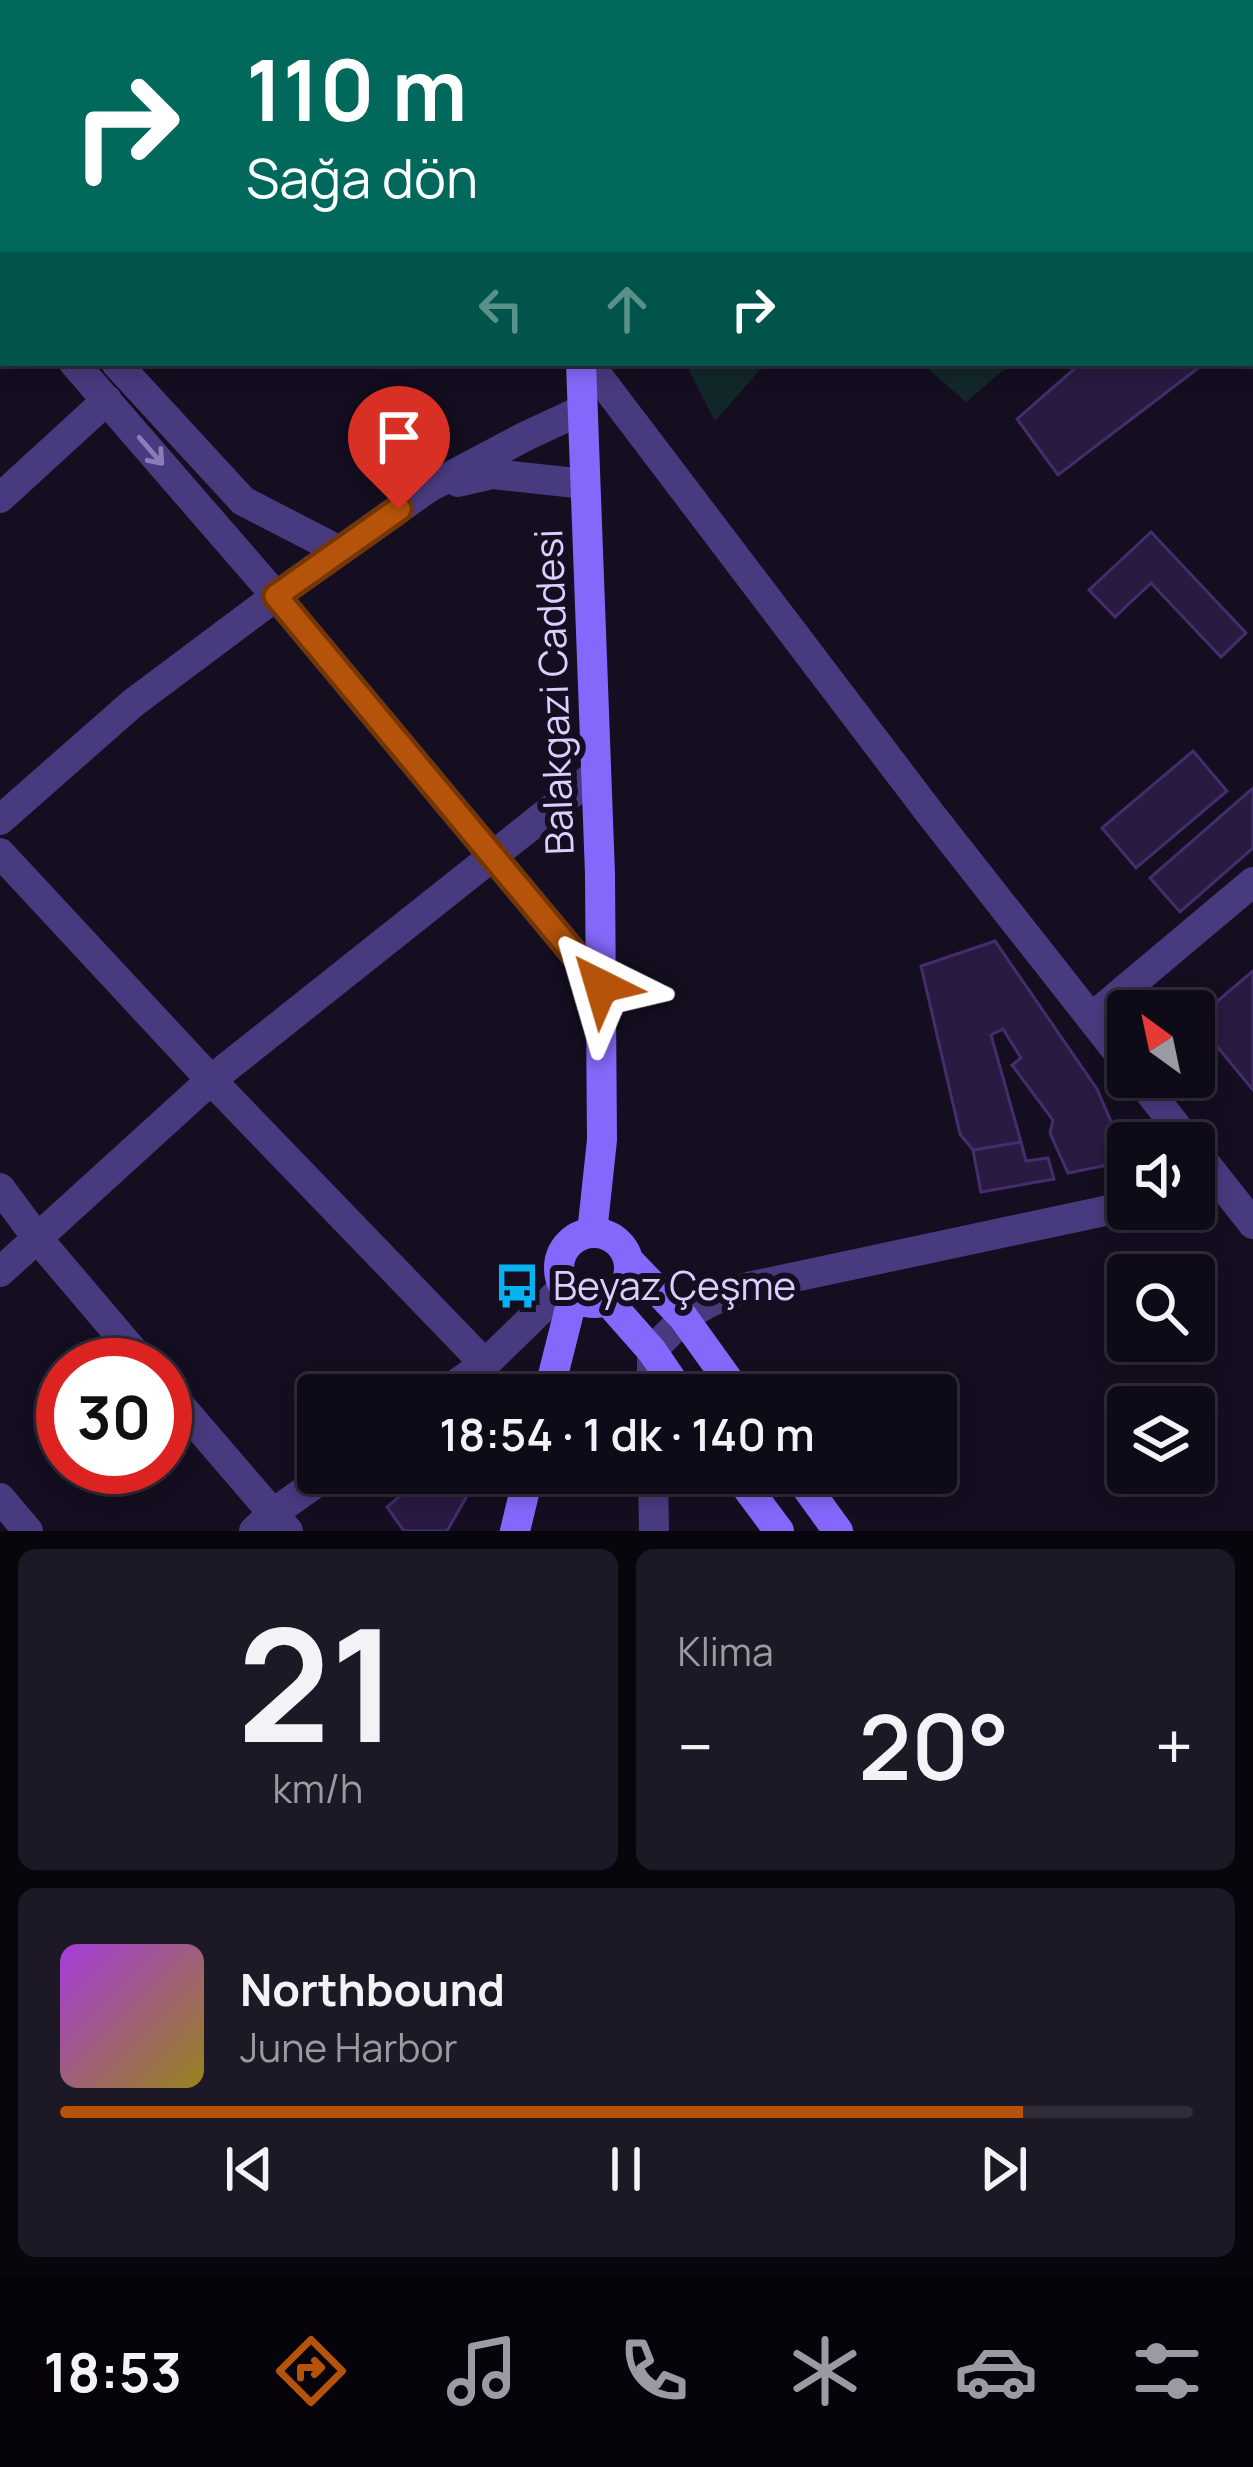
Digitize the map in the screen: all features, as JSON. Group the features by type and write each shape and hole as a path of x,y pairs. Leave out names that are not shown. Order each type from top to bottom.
{"main road":[{"name":"Balakgazi Caddesi","path":"584,366 601,986 602,1140 592,1233"},
{"path":"552,1374 568,1292 559,1264 563,1252 580,1236 592,1233 615,1240 683,1317 724,1374"},
{"path":"568,1292 584,1302 608,1300 625,1284 628,1260"},
{"path":"608,1300 668,1374"},
{"path":"515,1531 524,1494"},
{"path":"752,1494 779,1531"},
{"path":"811,1494 838,1531"}],"street":[{"path":"77,366 276,596 601,986"},
{"path":"119,366 243,501 340,550"},
{"path":"586,366 1107,1038"},
{"path":"0,498 106,400"},
{"path":"0,820 133,703 428,488 582,410"},
{"path":"428,488 493,474 585,484"},
{"path":"0,1272 212,1080 596,774"},
{"path":"0,853 485,1364"},
{"path":"1091,1018 1253,882"},
{"path":"1154,1098 1173,1122"},
{"path":"0,1187 123,1338"},
{"path":"1215,1194 1253,1224"},
{"path":"652,1374 652,1351 683,1317 710,1300 748,1287 1107,1210"},
{"path":"470,1374 568,1292"},
{"path":"192,1423 271,1525 306,1494"},
{"path":"653,1494 654,1531"},
{"path":"0,1498 28,1531"}],"green space":[{"path":"687,366 763,366 715,421"},
{"path":"924,366 1008,366 966,402"}],"building":[{"path":"1078,366 1201,366 1058,475 1017,419"},
{"path":"1151,532 1246,633 1221,657 1151,583 1115,617 1089,590"},
{"path":"1193,751 1227,791 1136,868 1102,828"},
{"path":"1253,788 1253,848 1180,912 1150,878"},
{"path":"995,941 1097,1089 1111,1122 1107,1122 1107,1165 1068,1173 1050,1133 1053,1120 1012,1065 1021,1058 1003,1029 991,1035 1021,1142 973,1150 960,1134 921,966"},
{"path":"1253,971 1253,1090 1215,1044 1215,1003"},
{"path":"1021,1142 1026,1161 1048,1158 1054,1179 981,1192 973,1150"},
{"path":"402,1494 468,1494 447,1531 404,1531 387,1507"}],"place":[{"name":"Beyaz Çeşme","path":"517,1286"}],"route":[{"path":"399,509 276,596 601,986"}]}
